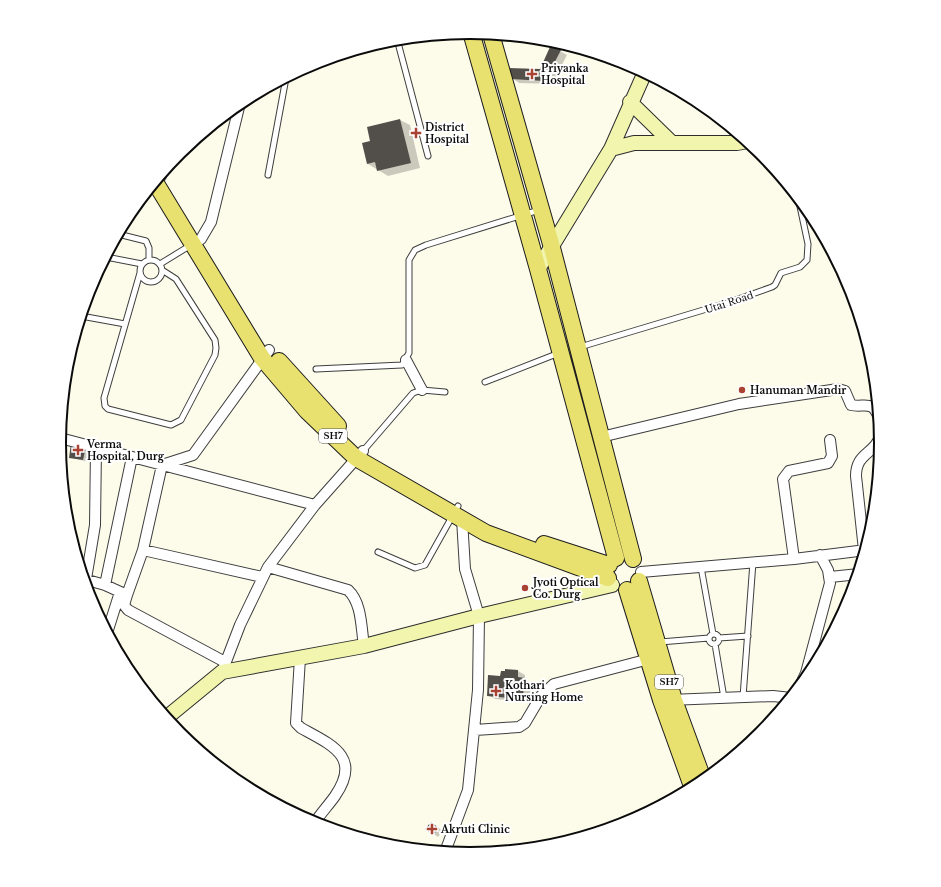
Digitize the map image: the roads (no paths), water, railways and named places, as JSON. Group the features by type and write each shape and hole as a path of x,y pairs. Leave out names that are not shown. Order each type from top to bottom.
{"main road":[{"path":"473,39 623,574"},
{"path":"493,40 542,209 601,437 623,574"},
{"name":"SH7","path":"163,181 197,241 266,354 307,410 359,454 498,538 623,574 657,642 668,700 692,782"},
{"name":"SH7","path":"158,187 197,241"},
{"name":"SH7","path":"623,574 649,659 701,776"}],"street":[{"path":"538,269 551,244 611,149 630,102 642,78"},
{"path":"630,102 671,142"},
{"path":"197,241 211,222 238,113"},
{"path":"611,149 634,143 741,142"},
{"path":"162,465 193,454 266,354"},
{"path":"406,360 422,390"},
{"path":"601,437 739,404 838,388 845,390 851,406 864,404 873,407"},
{"path":"66,440 314,505"},
{"path":"794,559 783,479 789,471 828,463 832,456 830,440"},
{"path":"864,536 857,464 860,459 875,446"},
{"path":"86,572 95,525 96,448"},
{"path":"170,714 223,667 262,577 268,567 314,505 359,454"},
{"path":"105,585 132,457"},
{"path":"110,626 143,550 162,465"},
{"path":"447,847 468,790 478,690 479,616 465,569 457,513"},
{"path":"143,550 262,577"},
{"path":"123,593 124,605 128,610 223,667 300,658 364,646 479,616 623,574 794,559 860,551"},
{"path":"808,667 826,600 830,577 820,555"},
{"path":"268,567 348,590 354,595 357,604 364,646"},
{"path":"830,577 854,575"},
{"path":"90,580 123,593"},
{"path":"300,658 296,723 301,728 339,751 344,760 345,774 342,783 318,818"},
{"path":"474,730 519,728 525,723 541,696 554,684 649,659"},
{"path":"668,700 773,696 785,697"}],"lane":[{"path":"399,46 428,156"},
{"path":"268,175 285,85"},
{"path":"316,369 402,366 409,353 408,260 415,250 426,245 542,209"},
{"name":"Utai Road","path":"579,348 730,302 772,287 775,285 781,274 800,267 807,260 808,244 801,211"},
{"path":"124,235 146,241 149,248 149,260"},
{"path":"140,273 141,278 150,282 159,279 161,267 197,241"},
{"path":"111,258 142,264 149,260 155,261 176,279 215,340 215,355 181,420 177,424 166,424 108,409 105,406 104,398 142,264"},
{"path":"86,317 125,324"},
{"path":"485,382 560,352"},
{"path":"359,454 413,393 422,390 444,392"},
{"path":"378,552 415,568 425,565 457,513"},
{"path":"742,697 748,636 752,562"},
{"path":"701,567 713,634 719,638 748,636"},
{"path":"657,642 709,638 713,634"},
{"path":"709,638 711,643 715,644"},
{"path":"715,644 718,643 719,638"},
{"path":"715,644 724,698"}],"place":[{"name":"Priyanka Hospital","path":"532,74"},
{"name":"District Hospital","path":"416,133"},
{"name":"Hanuman Mandir","path":"742,390"},
{"name":"Verma Hospital, Durg","path":"78,450"},
{"name":"Jyoti Optical Co. Durg","path":"525,588"},
{"name":"Kothari Nursing Home","path":"496,691"},
{"name":"Akruti Clinic","path":"432,829"}]}
